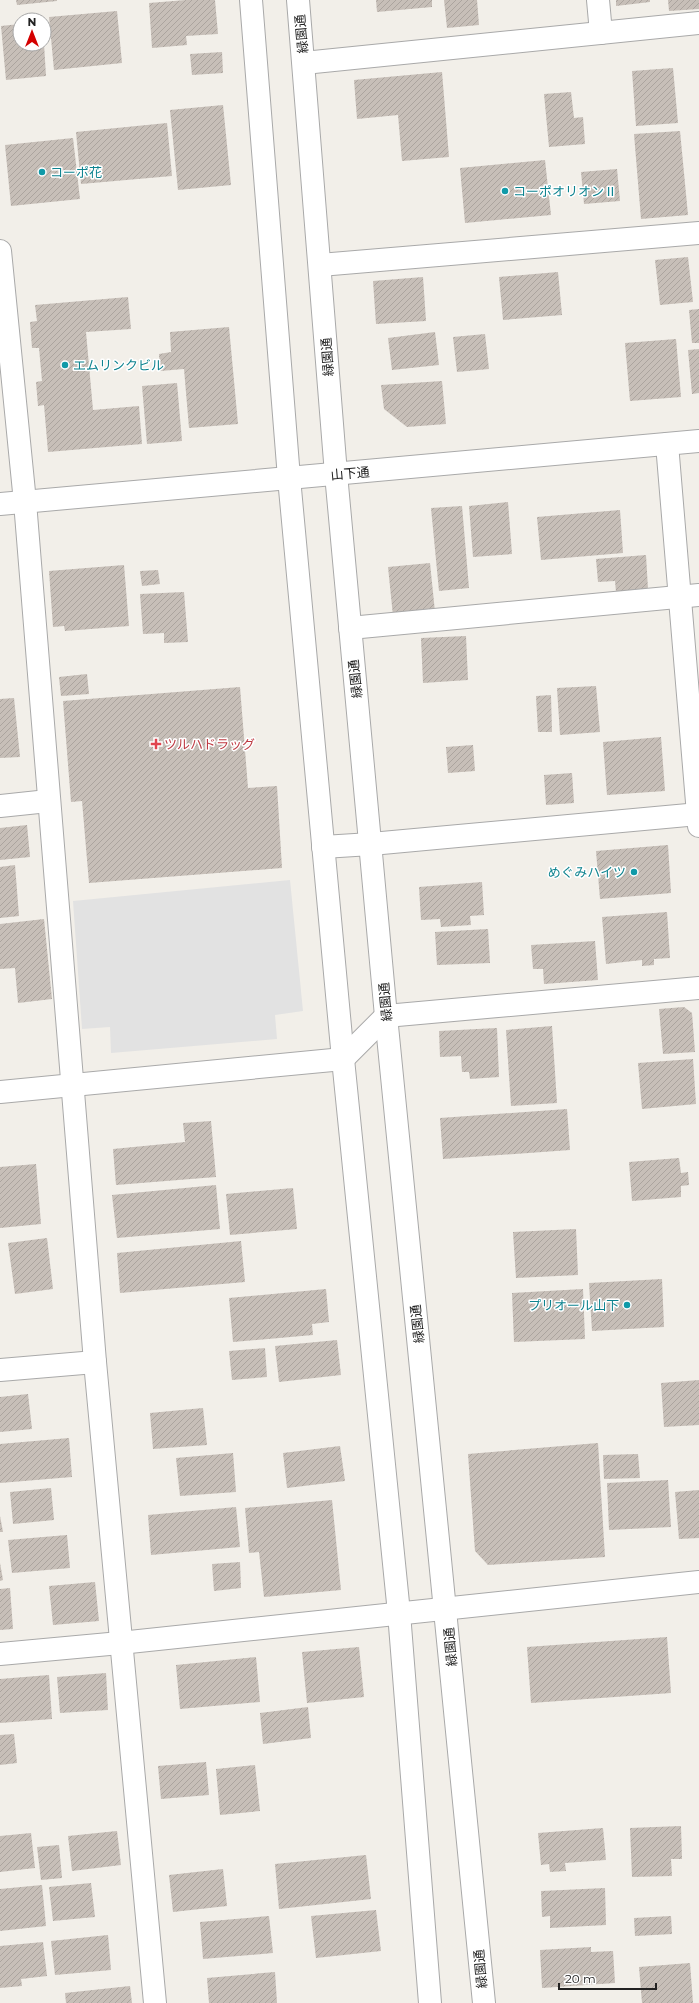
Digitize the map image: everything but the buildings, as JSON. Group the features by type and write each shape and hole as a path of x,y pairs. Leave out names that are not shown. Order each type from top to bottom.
{"street":[{"path":"251,0 288,478 343,1059 399,1613 430,2003"},
{"name":"緑園通","path":"298,0 336,474 386,1016 484,2003"},
{"path":"598,0 601,33"},
{"path":"304,62 699,24"},
{"path":"320,265 699,232"},
{"path":"0,252 25,502 71,1085 95,1362 120,1643 155,2003"},
{"name":"山下通","path":"0,504 699,441"},
{"path":"323,847 699,818 689,596 667,444"},
{"path":"350,628 689,596"},
{"path":"0,806 48,801"},
{"path":"0,1092 343,1059 386,1016 699,988"},
{"path":"0,1370 95,1362"},
{"path":"0,1654 120,1643 399,1613 446,1610 699,1582"}],"shaded area":[{"path":"290,880 303,1011 275,1015 277,1039 111,1053 110,1027 82,1029 73,901"}],"place":[{"name":"コーポ花","path":"42,172"},
{"name":"コーポオリオンⅡ","path":"505,191"},
{"name":"エムリンクビル","path":"65,365"},
{"name":"ツルハドラッグ","path":"156,744"},
{"name":"めぐみハイツ","path":"634,872"},
{"name":"プリオール山下","path":"627,1305"}]}
